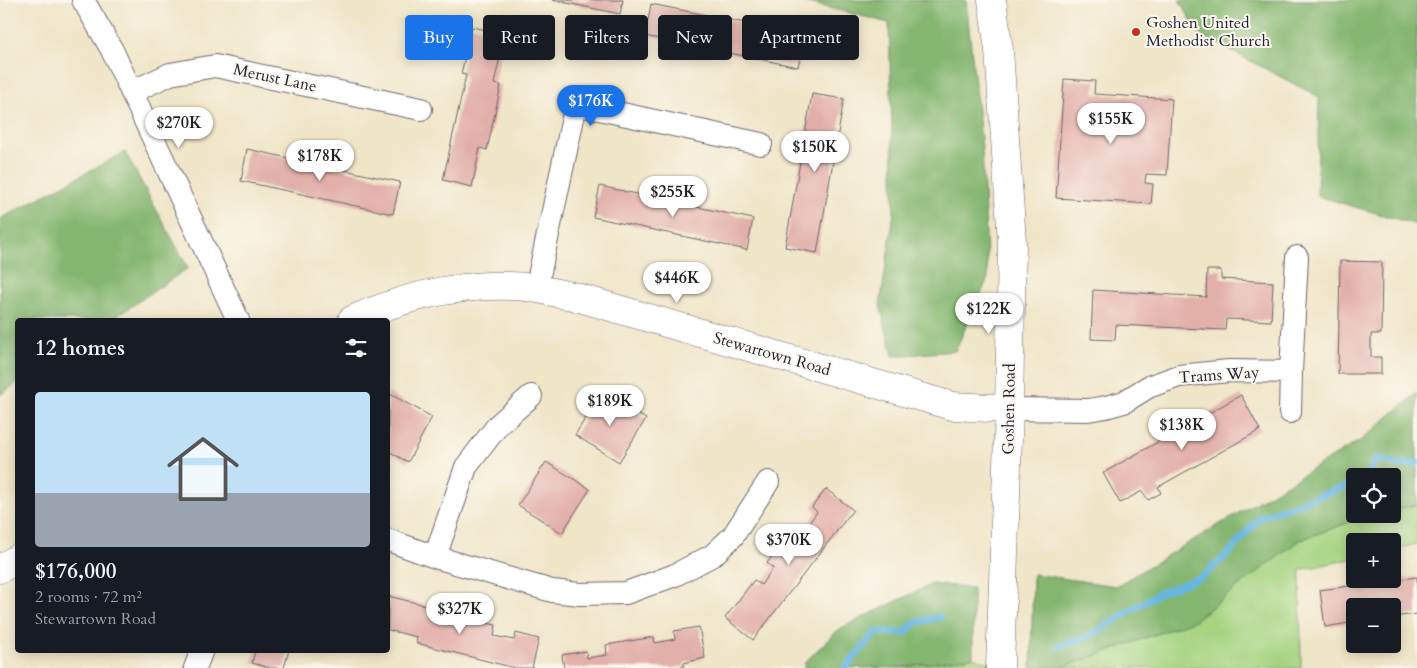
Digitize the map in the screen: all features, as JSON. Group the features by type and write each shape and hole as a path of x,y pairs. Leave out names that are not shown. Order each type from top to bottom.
{"street":[{"path":"83,0 112,50 237,318"},
{"name":"Goshen Road","path":"992,0 999,50 1012,242 1010,409 1000,668"},
{"name":"Merust Lane","path":"132,92 170,74 215,66 421,109"},
{"path":"536,290 576,104 761,144"},
{"path":"1290,412 1297,257"},
{"name":"Stewartown Road","path":"356,318 381,307 445,289 514,286 573,296 952,406 1010,409"},
{"name":"Trams Way","path":"1010,409 1088,410 1124,402 1148,387 1179,376 1229,371 1291,372"},
{"path":"435,556 466,467 498,425 532,396"},
{"path":"390,541 552,591 580,594 626,593 675,575 712,555 733,536 768,482"},
{"path":"0,569 15,560"},
{"path":"195,668 201,653"}],"green space":[{"path":"797,0 966,0 982,148 988,278 955,351 893,356 880,305 894,213 889,23"},
{"path":"1179,0 1417,0 1417,225 1317,196 1319,97 1199,34"},
{"path":"125,152 188,268 114,318 15,318 15,384 0,395 0,219"},
{"path":"1417,393 1417,505 1401,508 1401,468 1346,468 1347,523 1300,540 1193,621 1061,668 1031,668 1033,574 1116,586 1361,440"},
{"path":"1417,505 1417,544 1401,548 1401,533 1346,533 1346,560 1300,570 1301,668 1061,668 1193,621 1300,540 1347,523 1401,523 1401,508"},
{"path":"932,584 973,588 973,657 897,668 804,668 805,662 839,629"},
{"path":"973,657 1002,668 897,668 898,667"}],"building":[{"path":"552,0 623,0 620,14"},
{"path":"651,4 706,15 658,15 658,39 648,37 648,20"},
{"path":"732,20 742,22 742,56 732,54"},
{"path":"473,27 483,29 483,60 499,60 494,84 501,85 487,150 480,148 472,187 443,180 466,75 461,74 464,60 473,60"},
{"path":"763,60 800,60 798,67"},
{"name":"Goshen United Methodist Church","path":"1064,79 1095,81 1094,94 1172,99 1167,175 1146,174 1145,183 1153,184 1151,204 1056,198"},
{"path":"812,94 844,99 817,253 785,247"},
{"path":"247,149 400,182 393,214 241,181"},
{"path":"600,186 753,219 747,250 593,217"},
{"path":"1340,261 1382,262 1381,334 1371,334 1371,357 1381,357 1381,374 1338,374"},
{"path":"1207,270 1221,270 1221,279 1273,282 1271,321 1226,319 1225,330 1116,325 1115,340 1091,339 1093,290 1206,297"},
{"path":"602,392 646,419 619,462 575,435"},
{"path":"390,394 432,417 408,462 390,452"},
{"path":"1241,395 1260,430 1158,487 1161,493 1148,500 1142,491 1120,503 1103,473"},
{"path":"546,462 590,489 562,533 518,505"},
{"path":"826,489 853,510 753,640 725,618 754,580 761,585 773,568 767,563 797,524 804,530 817,512 812,507"},
{"path":"1417,577 1417,614 1401,616 1401,598 1346,598 1346,624 1325,627 1320,590 1346,587 1401,588 1401,579"},
{"path":"390,596 429,606 427,616 448,621 449,615 496,625 494,636 514,640 516,633 539,639 532,668 515,668 416,643 417,637 390,630"},
{"path":"699,627 705,658 684,663 684,666 672,668 564,668 562,655 586,651 587,658 607,655 606,645 654,637 655,643 675,639 674,631"},
{"path":"254,653 288,653 284,668 270,668 252,663"}],"waterway":[{"path":"1372,468 1376,458 1399,465 1417,463"},
{"path":"1059,647 1091,635 1159,593 1202,577 1228,554 1260,517 1346,486"},
{"path":"845,668 876,632 904,633 917,622 940,617"}],"place":[{"name":"Goshen United Methodist Church","path":"1136,32"}]}
